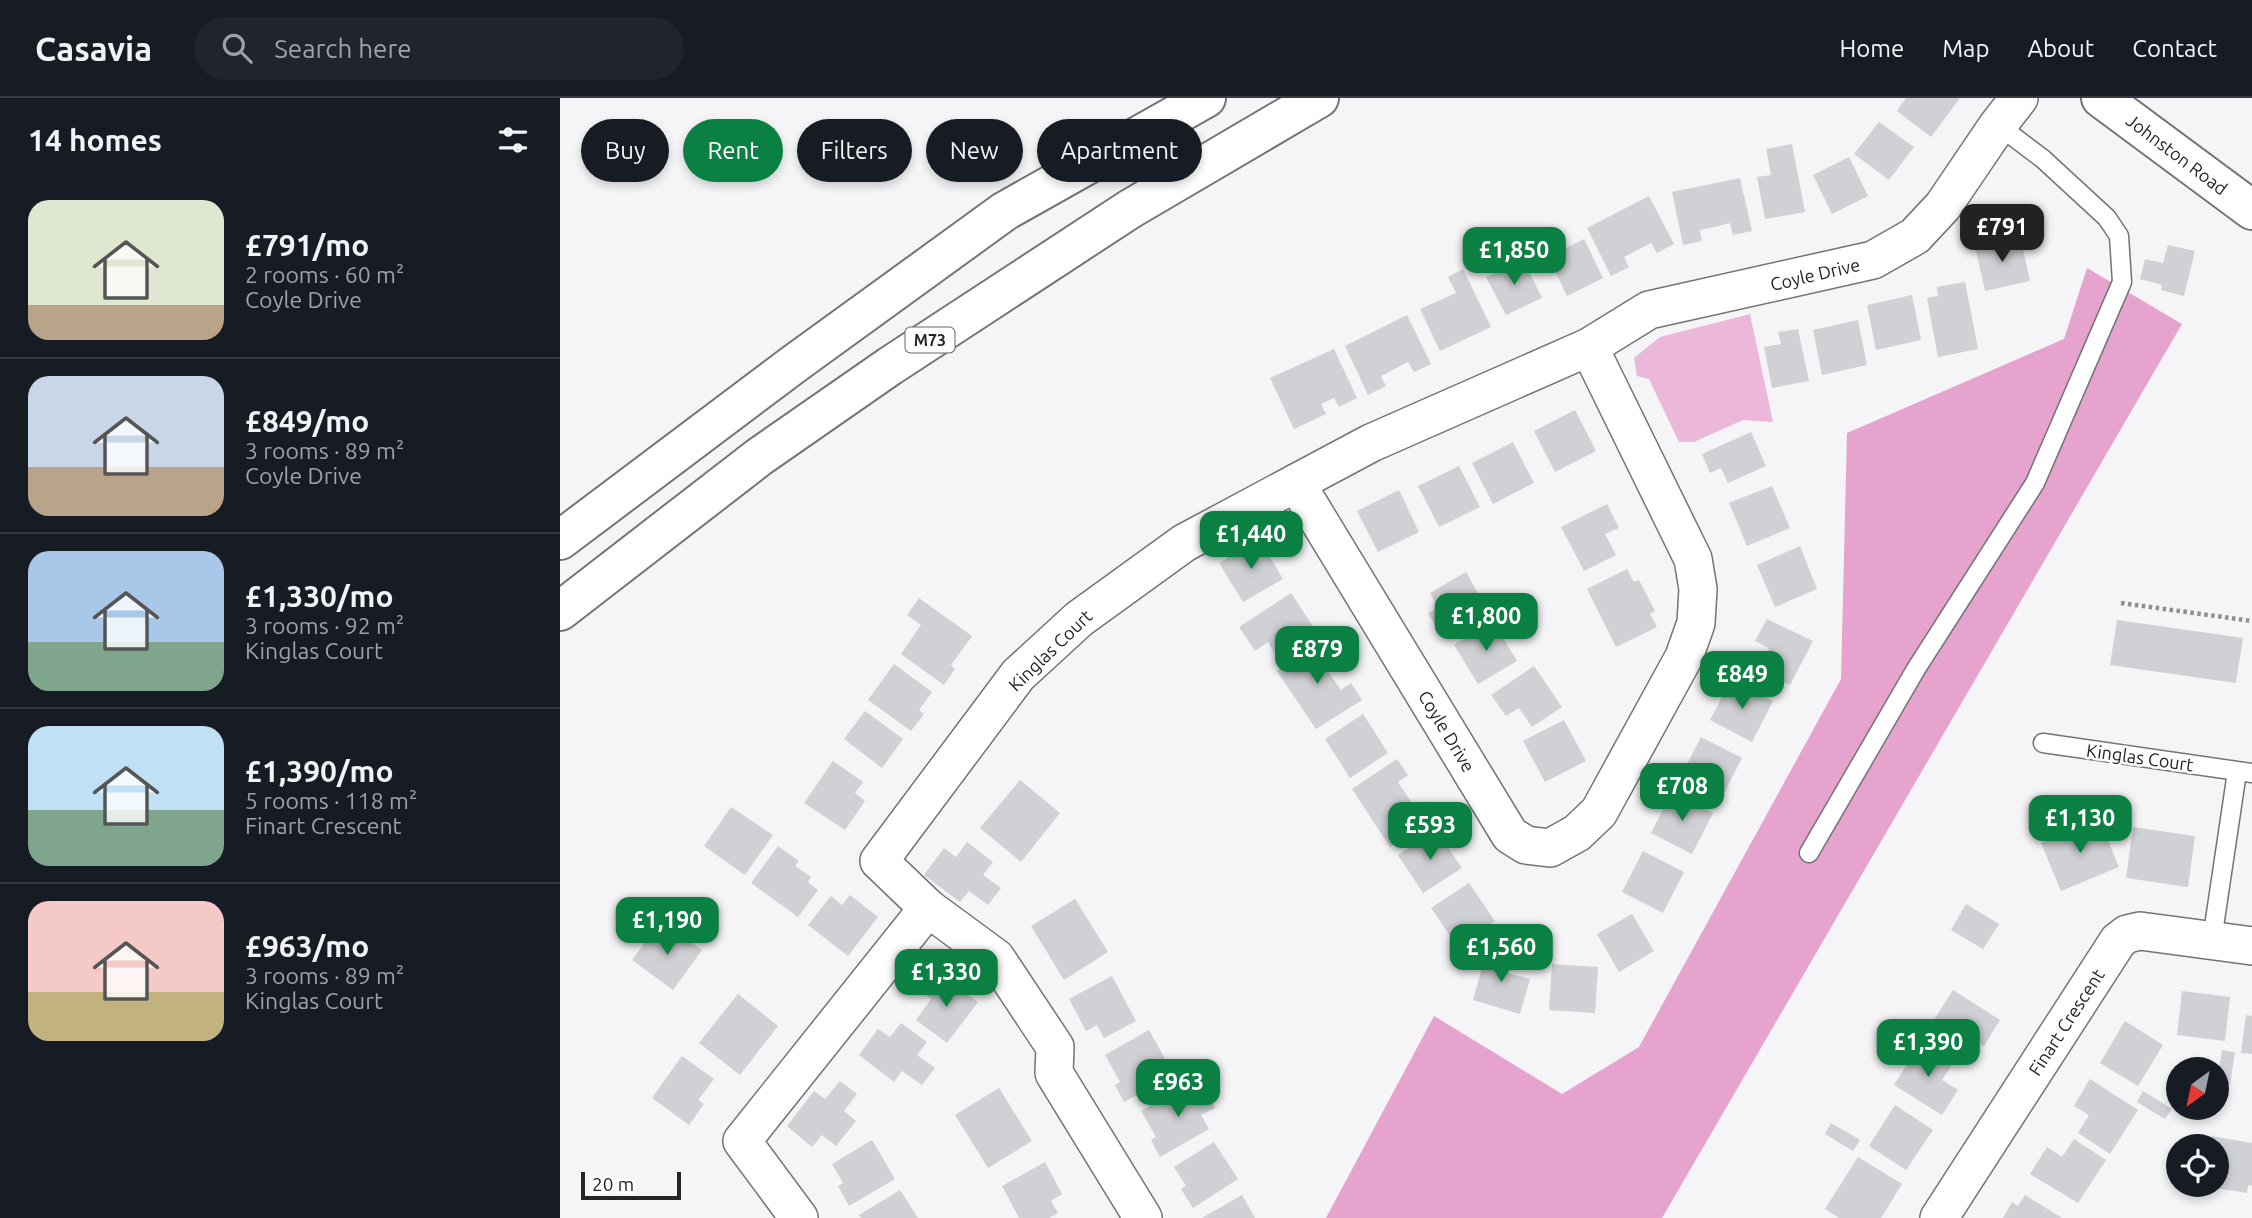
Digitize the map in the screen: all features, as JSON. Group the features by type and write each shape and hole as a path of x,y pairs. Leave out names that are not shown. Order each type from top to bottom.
{"main road":[{"path":"560,540 1004,211 1206,98"},
{"name":"M73","path":"560,611 760,457 890,366 1130,209 1319,98"},
{"name":"Johnston Road","path":"2101,98 2252,210"}],"street":[{"name":"Coyle Drive","path":"1589,347 1693,559 1698,589 1696,623 1684,657 1599,812 1577,833 1550,848 1526,845 1510,835 1296,483 1371,443 1589,347 1649,310 1873,260 1914,236 1943,206 2008,111"},
{"name":"Kinglas Court","path":"1143,1218 1054,1073 1055,1048 996,958 928,908 878,861 1018,676 1079,619 1184,543 1296,483"},
{"path":"799,1218 742,1141 928,908"},
{"name":"Finart Crescent","path":"1939,1218 2118,941 2127,934 2140,930 2252,946"}],"lane":[{"path":"1809,853 1916,669 2035,483 2122,282 2119,236 2107,218 2043,159 2008,111"},
{"name":"Kinglas Court","path":"2043,743 2244,773 2212,940"}],"path":[{"path":"2121,603 2252,621"}],"shaded area":[{"path":"2087,268 2182,324 1662,1218 1326,1218 1434,1016 1562,1094 1639,1047 1841,679 1847,433 2064,339"},
{"path":"1750,314 1773,422 1743,420 1694,442 1679,442 1649,379 1637,376 1634,358 1660,337"}],"building":[{"path":"1906,98 1960,98 1931,137 1897,111"},
{"path":"1879,122 1914,147 1889,180 1854,154"},
{"path":"1792,144 1805,212 1765,219 1757,177 1771,175 1766,149"},
{"path":"1849,157 1868,196 1832,214 1813,175"},
{"path":"1740,178 1752,231 1733,235 1730,223 1700,230 1702,241 1683,245 1672,192"},
{"path":"1649,196 1674,244 1657,253 1651,243 1624,257 1629,267 1611,276 1587,228"},
{"path":"2020,236 2030,281 1985,291 1975,246"},
{"path":"1584,239 1603,278 1567,296 1548,257"},
{"path":"2168,245 2195,251 2184,296 2161,290 2162,285 2140,279 2145,259 2163,263"},
{"path":"1523,259 1542,298 1506,315 1486,277"},
{"path":"1463,269 1491,327 1440,351 1420,309 1456,293 1448,277"},
{"path":"1965,282 1978,349 1938,357 1927,298 1938,296 1937,287"},
{"path":"1912,295 1921,340 1876,350 1867,305"},
{"path":"1407,315 1431,364 1414,372 1408,362 1381,376 1386,386 1368,395 1345,346"},
{"path":"1858,320 1867,365 1822,375 1813,330"},
{"path":"1798,329 1809,381 1772,388 1764,347 1781,344 1778,332"},
{"path":"1334,349 1357,398 1339,407 1334,398 1321,404 1326,414 1294,429 1270,378"},
{"path":"1575,410 1596,451 1555,472 1534,431"},
{"path":"1751,432 1766,466 1728,483 1721,468 1710,473 1702,454"},
{"path":"1513,442 1534,483 1493,504 1472,463"},
{"path":"1459,466 1480,507 1439,527 1418,486"},
{"path":"1772,486 1790,528 1747,546 1729,503"},
{"path":"1399,490 1419,532 1378,552 1357,511"},
{"path":"1607,504 1619,528 1605,534 1616,555 1584,571 1561,527"},
{"path":"1259,539 1283,579 1243,602 1219,563"},
{"path":"1800,546 1817,589 1775,607 1757,565"},
{"path":"1627,569 1634,582 1639,580 1655,611 1650,614 1657,627 1616,647 1587,589"},
{"path":"1466,572 1484,604 1439,631 1428,613 1438,608 1430,593"},
{"path":"1291,593 1316,631 1277,657 1268,642 1255,651 1239,627"},
{"path":"919,598 972,636 951,665 955,669 944,685 901,654 921,625 907,615"},
{"path":"1767,619 1813,641 1790,685 1758,670 1769,648 1755,641"},
{"path":"2117,620 2243,638 2236,683 2110,665"},
{"path":"1493,621 1517,661 1478,684 1454,645"},
{"path":"1322,641 1333,657 1323,664 1341,690 1351,683 1362,700 1316,729 1277,671"},
{"path":"894,664 932,692 919,710 924,714 911,731 868,700"},
{"path":"1534,666 1562,707 1532,727 1519,708 1506,716 1491,695"},
{"path":"1731,680 1773,701 1752,742 1710,720"},
{"path":"865,711 903,739 882,768 844,739"},
{"path":"1363,714 1388,753 1350,778 1325,739"},
{"path":"1564,720 1586,761 1545,782 1523,741"},
{"path":"1701,737 1742,758 1721,799 1680,778"},
{"path":"1397,759 1408,775 1398,782 1415,808 1425,801 1436,818 1390,847 1352,789"},
{"path":"833,761 863,782 855,793 865,801 845,830 804,803"},
{"path":"1020,780 1060,813 1021,862 980,828"},
{"path":"1672,792 1713,813 1692,854 1651,833"},
{"path":"731,807 773,835 745,875 704,846"},
{"path":"2099,819 2119,867 2061,891 2041,843"},
{"path":"2133,827 2195,836 2188,887 2126,878"},
{"path":"1436,830 1462,868 1423,893 1398,855"},
{"path":"967,842 993,862 983,875 1001,888 988,905 969,891 960,902 924,875 944,848 956,857"},
{"path":"778,846 799,861 795,866 811,877 808,882 818,890 798,917 751,883"},
{"path":"1643,851 1684,872 1663,913 1622,892"},
{"path":"1469,883 1495,921 1457,946 1431,908"},
{"path":"850,895 878,917 848,956 808,925 831,896 842,905"},
{"path":"1075,899 1108,952 1064,980 1031,926"},
{"path":"1966,904 1999,924 1983,949 1951,930"},
{"path":"1632,914 1654,951 1619,972 1597,934"},
{"path":"673,929 702,950 673,990 632,960 654,930 665,939"},
{"path":"1487,950 1512,958 1507,973 1530,979 1520,1014 1473,1000"},
{"path":"1552,964 1598,967 1595,1013 1549,1010"},
{"path":"941,975 978,1002 947,1043 916,1020 931,999 926,995"},
{"path":"1112,976 1136,1021 1104,1038 1097,1025 1086,1031 1069,999"},
{"path":"1953,990 2000,1020 1984,1046 1969,1037 1957,1054 1925,1034"},
{"path":"2182,991 2230,997 2225,1041 2177,1035"},
{"path":"738,994 778,1026 740,1075 699,1043"},
{"path":"2246,1015 2252,1016 2252,1054 2241,1053"},
{"path":"2125,1021 2163,1045 2138,1086 2100,1063"},
{"path":"901,1023 927,1042 917,1055 935,1068 922,1085 902,1071 894,1082 859,1055 878,1029 890,1037"},
{"path":"1149,1030 1174,1075 1124,1102 1115,1085 1120,1082 1105,1055"},
{"path":"1921,1042 1954,1062 1942,1080 1958,1090 1942,1115 1894,1085"},
{"path":"2222,1050 2235,1052 2230,1085 2230,1057 2221,1057"},
{"path":"682,1056 714,1079 698,1100 704,1104 689,1125 652,1098"},
{"path":"2090,1079 2138,1110 2110,1154 2078,1133 2089,1115 2074,1106"},
{"path":"840,1081 857,1094 844,1111 856,1121 836,1146 822,1135 812,1147 787,1126 814,1091 825,1099"},
{"path":"1185,1086 1191,1097 1205,1089 1215,1108 1201,1115 1209,1129 1160,1157 1151,1140 1156,1137 1141,1111"},
{"path":"999,1088 1032,1141 988,1168 955,1115"},
{"path":"2143,1091 2166,1105 2166,1118 2165,1119 2137,1102"},
{"path":"1895,1105 1933,1130 1906,1170 1869,1146"},
{"path":"1831,1123 1860,1140 1853,1151 1825,1134"},
{"path":"2074,1139 2106,1160 2078,1203 2030,1174 2047,1147 2062,1157"},
{"path":"2229,1139 2252,1143 2252,1186 2248,1185 2247,1193 2229,1190"},
{"path":"872,1140 895,1179 849,1206 838,1186 843,1183 832,1164"},
{"path":"1214,1142 1238,1179 1193,1208 1181,1189 1186,1186 1174,1167"},
{"path":"1858,1157 1902,1184 1881,1218 1839,1218 1825,1209"},
{"path":"1045,1162 1062,1194 1051,1201 1058,1213 1049,1218 1019,1218 1002,1186"},
{"path":"900,1190 918,1218 861,1218 859,1215"},
{"path":"1242,1195 1255,1218 1202,1218"},
{"path":"2025,1195 2062,1218 2003,1218 2012,1202 2018,1206"}]}
